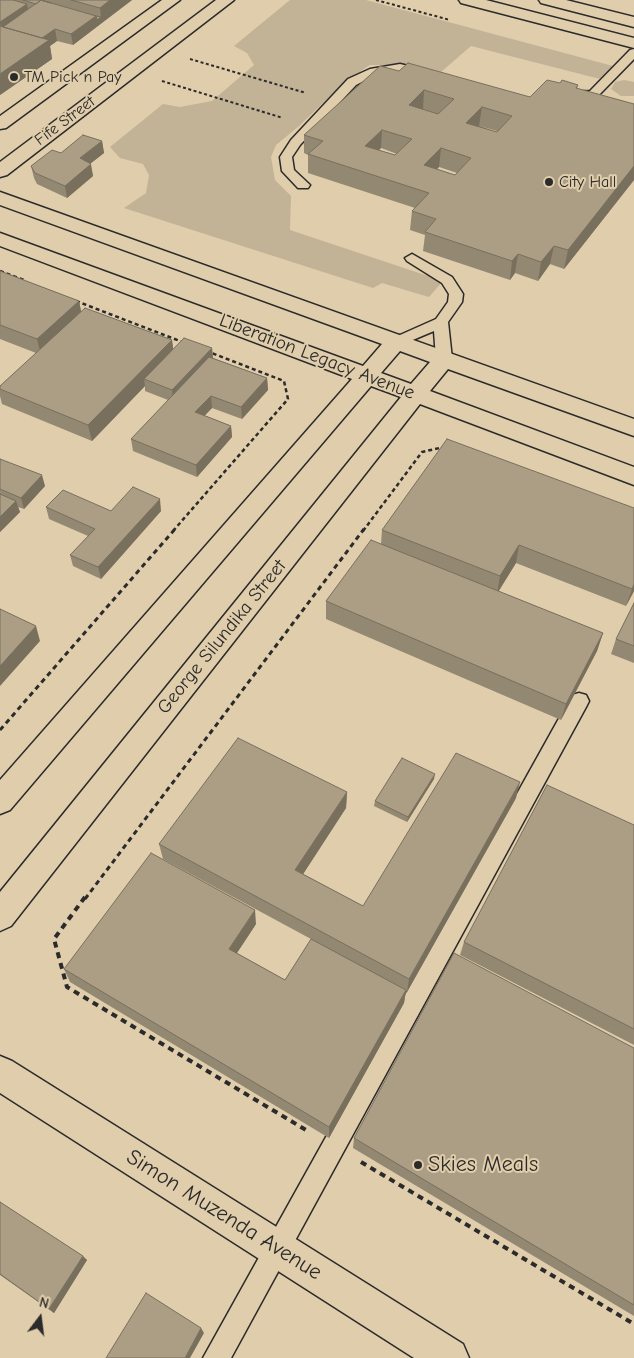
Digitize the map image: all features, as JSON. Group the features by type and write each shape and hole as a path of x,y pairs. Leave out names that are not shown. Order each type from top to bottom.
{"main road":[{"name":"Fife Street","path":"0,124 172,0"},
{"name":"Fife Street","path":"0,171 226,0"},
{"path":"467,0 634,43"},
{"path":"547,0 634,22"},
{"name":"Liberation Legacy Avenue","path":"0,198 634,428"},
{"name":"Liberation Legacy Avenue","path":"0,239 634,476"},
{"path":"0,801 396,342"},
{"name":"George Silundika Street","path":"0,916 444,359"},
{"name":"Simon Muzenda Avenue","path":"0,1072 449,1358"}],"lane":[{"path":"593,94 634,52"},
{"path":"302,185 288,171 286,157 295,143 352,82 374,71 400,68 417,71"},
{"path":"556,94 593,94 610,98"},
{"path":"396,342 441,322 455,302 456,294 447,280 412,258"},
{"path":"441,322 444,359"},
{"path":"216,1358 580,701"}],"path":[{"path":"188,58 333,101"},
{"path":"159,80 310,126"},
{"path":"0,271 28,282"},
{"path":"73,300 192,346"},
{"path":"0,730 288,399 284,381 202,349"},
{"path":"451,446 422,452 54,939 67,987 634,1324"}],"shaded area":[{"path":"290,0 366,0 613,66 604,80 471,46 441,72 399,65 370,65 346,81 276,145 271,157 275,180 291,196 290,230 443,281 429,297 382,283 373,288 124,208 146,193 149,175 143,164 120,158 110,147 163,104 180,107 212,101 254,65 247,53 234,46"},
{"path":"624,80 634,82 634,96 621,96 611,89 615,82"}],"building":[{"path":"0,0 13,0 27,4 0,22"},
{"path":"23,0 40,0 41,0 36,4"},
{"path":"41,0 96,16 71,34 55,29 42,38 3,27"},
{"path":"71,0 110,0 100,8"},
{"path":"0,26 49,40 0,74"},
{"name":"City Hall","path":"408,63 530,97 547,80 560,83 562,80 578,85 576,88 634,104 634,166 568,250 554,246 541,262 518,254 512,261 425,232 436,219 412,211 429,193 308,154 323,141 304,135 380,66 399,71","holes":["424,90 454,99 438,114 409,105","482,107 512,116 497,132 466,123","382,130 412,139 395,155 365,146","441,148 471,158 455,175 424,165"]},
{"path":"83,135 102,141 80,158 91,164 65,186 35,173 31,166 52,150 61,153"},
{"path":"0,271 79,301 37,339 0,325"},
{"path":"85,308 172,340 88,425 0,389 0,386"},
{"path":"184,338 212,348 172,390 144,379"},
{"path":"209,357 267,378 241,407 211,396 195,412 231,426 196,465 131,439"},
{"path":"447,439 634,508 634,584 632,589 519,545 500,576 382,530"},
{"path":"0,459 42,475 21,498 0,489"},
{"path":"133,487 160,499 98,567 70,555 95,529 46,507 63,490 111,511"},
{"path":"0,494 16,501 0,517"},
{"path":"371,540 603,633 566,704 326,601"},
{"path":"634,603 634,646 616,639"},
{"path":"0,609 36,626 0,666"},
{"path":"238,738 347,792 295,870 363,906 456,753 520,782 409,979 159,844"},
{"path":"402,758 435,774 408,817 375,801"},
{"path":"547,785 634,825 634,1029 464,942"},
{"path":"151,853 255,910 229,949 285,980 311,939 406,990 329,1127 64,969"},
{"path":"454,953 634,1048 634,1305 354,1138"},
{"path":"0,1202 83,1256 49,1309 0,1274"},
{"path":"146,1293 201,1328 185,1358 106,1358"}],"place":[{"name":"TM Pick n Pay","path":"14,77"},
{"name":"City Hall","path":"549,182"},
{"name":"Skies Meals","path":"418,1165"}]}
